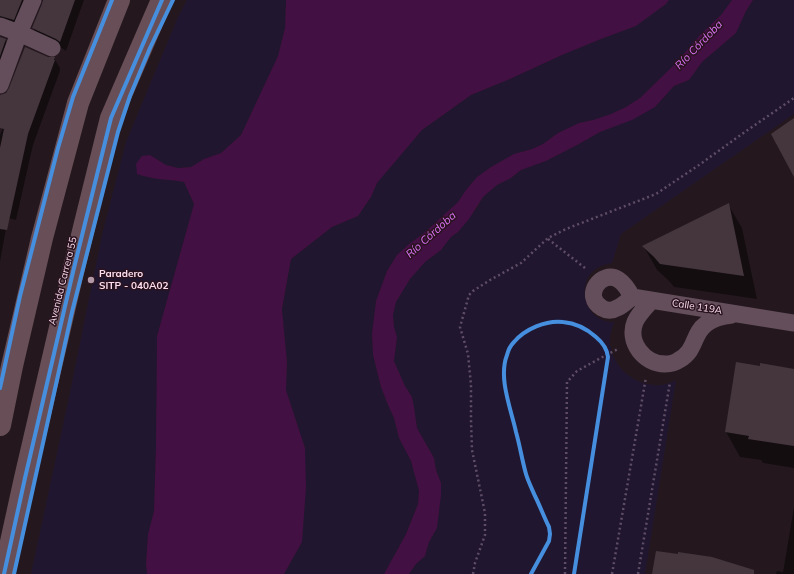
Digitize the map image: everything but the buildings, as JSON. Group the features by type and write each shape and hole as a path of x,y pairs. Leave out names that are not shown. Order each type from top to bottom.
{"main road":[{"path":"0,425 12,366 42,238 78,103 119,0"},
{"name":"Avenida Carrera 55","path":"4,574 73,272 111,118 162,0"}],"street":[{"path":"0,85 33,0"},
{"path":"0,26 52,48"},
{"name":"Calle 119A","path":"632,297 794,323"},
{"path":"652,300 641,312 635,322 633,332 634,342 639,352 647,359 656,363 672,363"},
{"name":"Calle 119A","path":"672,363 685,357 691,350 698,332 706,324 716,319 742,314"}],"path":[{"path":"473,574 475,563 485,535 485,512 472,450 470,420 472,385 468,354 460,328 469,295 490,280 521,263 548,238 586,220 656,194 794,98"},
{"path":"548,238 585,268"},
{"path":"565,574 567,382 577,371 607,352 624,347"},
{"path":"607,352 608,360"},
{"path":"638,574 672,363"},
{"path":"612,574 647,373"}],"shaded area":[{"path":"187,0 286,0 285,28 278,56 241,135 221,153 204,159 191,167 178,168 166,165 150,155 138,174 184,182 194,204 157,336 154,511 148,534 146,563 147,574 31,574 102,235 126,142 178,17"},
{"path":"669,0 732,0 721,15 700,35 677,62 640,98 611,114 579,123 558,133 543,144 514,154 491,167 477,177 458,202 397,255 387,271 376,301 372,334 373,355 381,387 394,418 399,438 411,461 419,491 418,504 406,534 384,574 284,574 302,542 305,448 286,390 287,362 282,309 291,259 332,227 358,216 371,197 377,183 422,130 471,95 562,55 636,26 666,4"},
{"path":"753,0 794,0 794,114 621,234 612,263 597,268 590,275 586,283 586,301 590,309 596,316 604,321 614,322 610,335 610,343 612,352 621,368 635,379 652,385 662,385 676,380 645,574 409,574 416,564 425,556 429,542 437,528 441,483 436,470 434,458 417,428 412,397 405,386 394,361 397,337 393,315 396,302 410,279 425,262 441,250 451,237 458,232 477,208 483,197 497,185 511,178 521,170 546,161 600,132 655,107 674,86 689,80 702,62 736,33"}],"water":[{"path":"286,0 669,0 666,4 636,26 562,55 471,95 422,130 377,183 371,197 358,216 332,227 291,259 282,309 287,362 286,390 305,448 306,488 302,542 284,574 147,574 146,563 148,534 154,511 157,336 194,204 184,182 137,174 136,164 142,156 150,155 166,165 178,168 191,167 204,159 221,153 241,135 278,56 285,28"},
{"name":"Río Córdoba","path":"732,0 753,0 736,33 702,62 689,80 674,86 655,107 632,120 600,132 546,161 521,170 511,178 497,185 483,197 469,219 458,232 451,237 441,250 425,262 410,279 396,302 393,315 397,337 394,361 405,386 412,397 417,428 434,458 436,470 441,483 441,495 437,528 429,542 425,556 416,564 409,574 384,574 406,534 418,504 419,491 411,461 399,438 394,418 381,387 373,355 372,334 376,301 387,271 397,255 458,202 477,177 491,167 514,154 543,144 558,133 579,123 611,114 640,98 677,62 700,35 721,15"}],"cycle path":[{"path":"0,388 20,296 58,148 73,97 112,0"},
{"path":"4,574 73,272 111,118 162,0"},
{"path":"14,574 72,312 118,132 130,96 150,48 173,0"},
{"path":"531,574 549,541 550,534 549,527 529,482 525,469 506,394 504,374 507,353 513,343 530,329 550,322 572,324 589,331 602,343 607,351 608,357 574,574"}],"place":[{"name":"Paradero SITP - 040A02","path":"91,280"}]}
